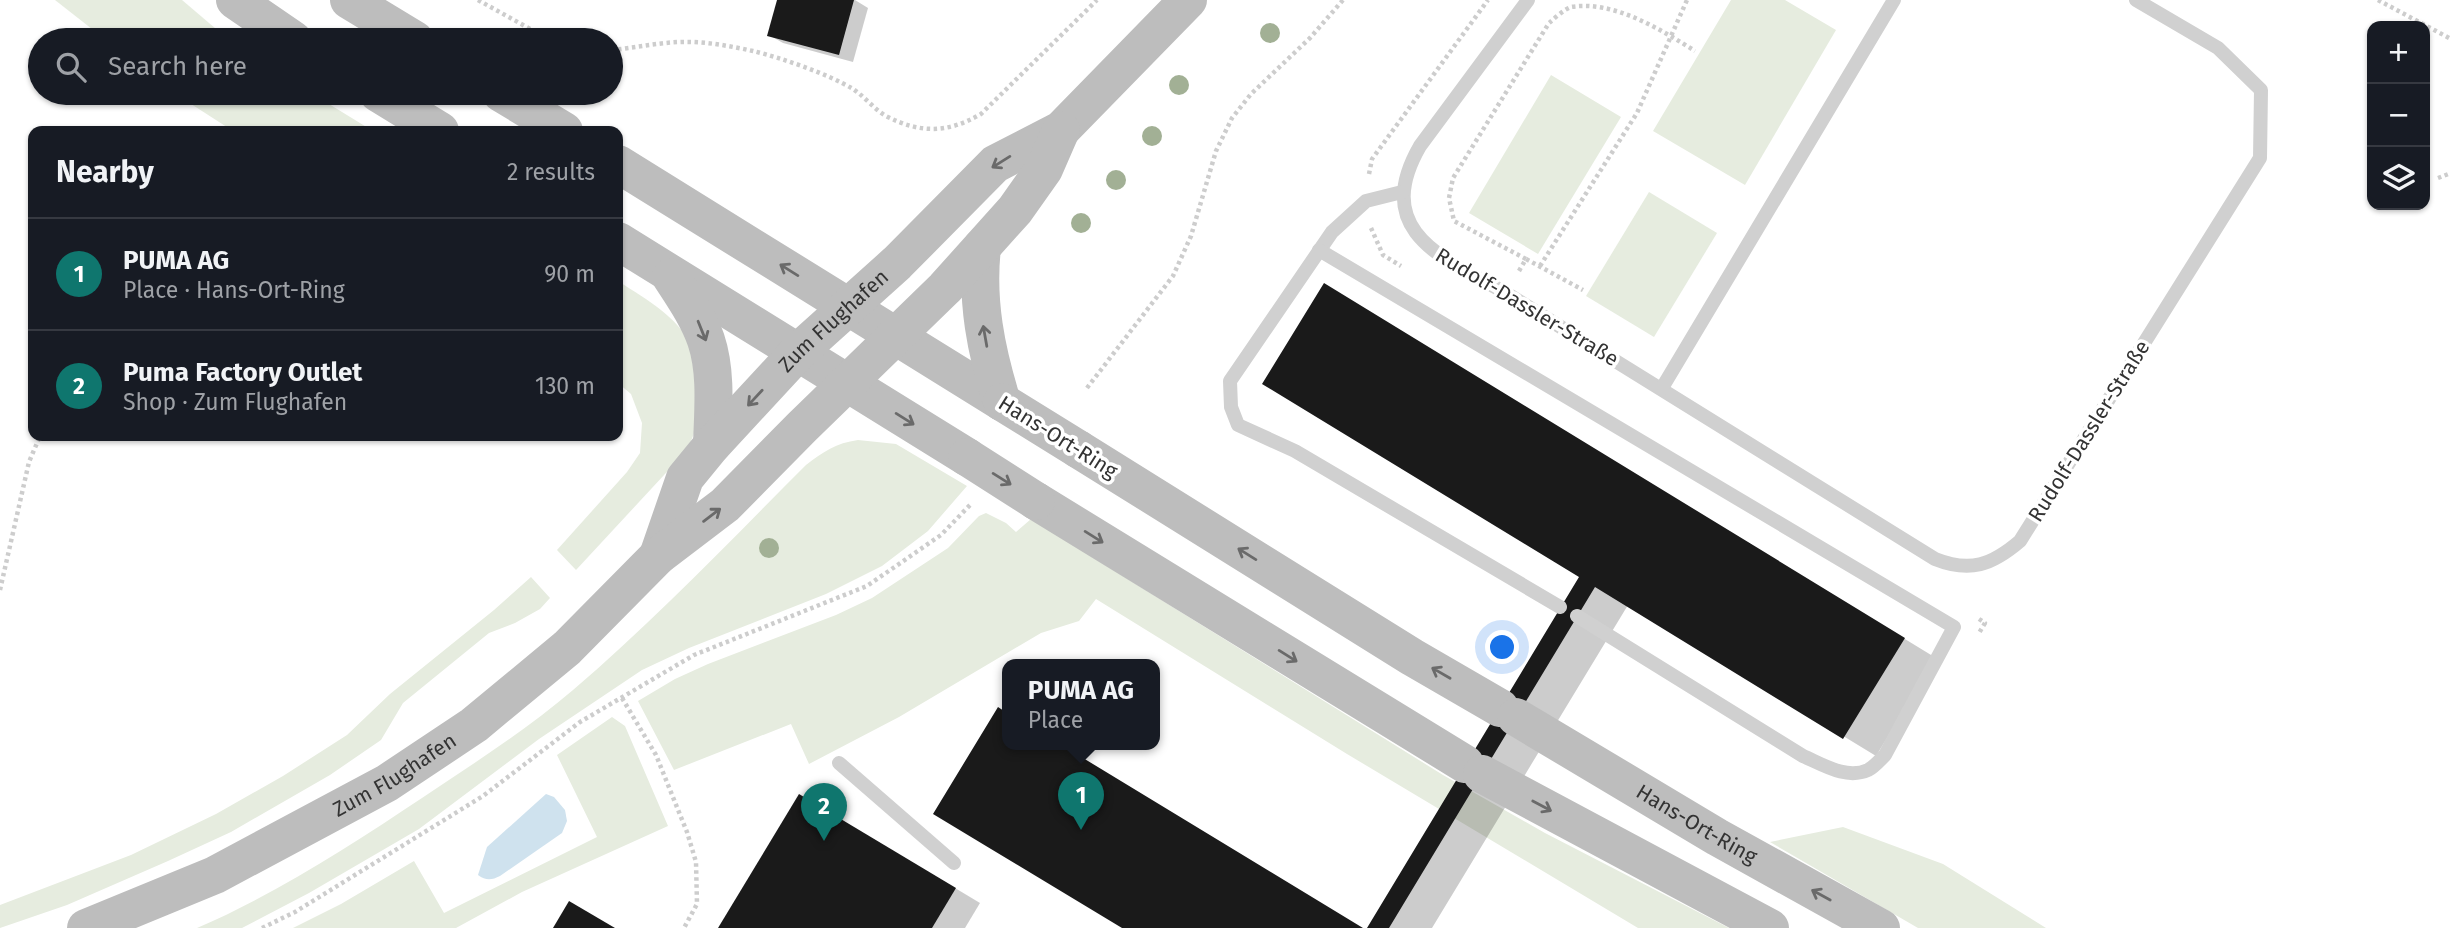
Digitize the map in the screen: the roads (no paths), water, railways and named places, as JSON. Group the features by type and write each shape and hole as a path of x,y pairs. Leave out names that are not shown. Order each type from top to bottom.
{"main road":[{"path":"235,0 276,28"},
{"path":"349,0 395,28"},
{"name":"Zum Flughafen","path":"658,556 685,478 798,352 897,263 995,164 1061,130 1188,0"},
{"path":"398,105 432,126"},
{"path":"521,105 556,126"},
{"name":"Zum Flughafen","path":"86,928 215,875 387,783 474,724 567,648 658,556 725,505 982,247 1015,210 1044,169 1061,130"},
{"name":"Hans-Ort-Ring","path":"623,167 1412,657 1717,837 1881,928"},
{"path":"623,244 1474,769 1770,928"},
{"path":"982,247 980,303 991,365 1002,402"},
{"path":"668,272 696,316 707,342 712,374 712,445"}],"lane":[{"path":"1528,0 1420,146 1408,166 1402,191 1366,201 1332,232 1230,381 1231,407 1238,425 1295,451 1560,607"},
{"path":"1662,388 1894,0"},
{"name":"Rudolf-Dassler-Straße","path":"1402,191 1407,215 1417,237 1437,256 1506,293 1935,559 1954,567 1968,568 1989,562 2020,541 2260,158 2261,90 2218,48 2136,0"},
{"path":"1320,250 1954,627 1885,755 1869,770 1853,773 1834,770 1803,756 1577,616"},
{"path":"839,763 954,863"}],"water":[{"path":"546,794 554,797 565,810 567,821 562,833 500,876 489,879 478,875 487,847"}],"place":[{"name":"PUMA AG","path":"1081,830"},
{"name":"Puma Factory Outlet","path":"824,841"}]}
